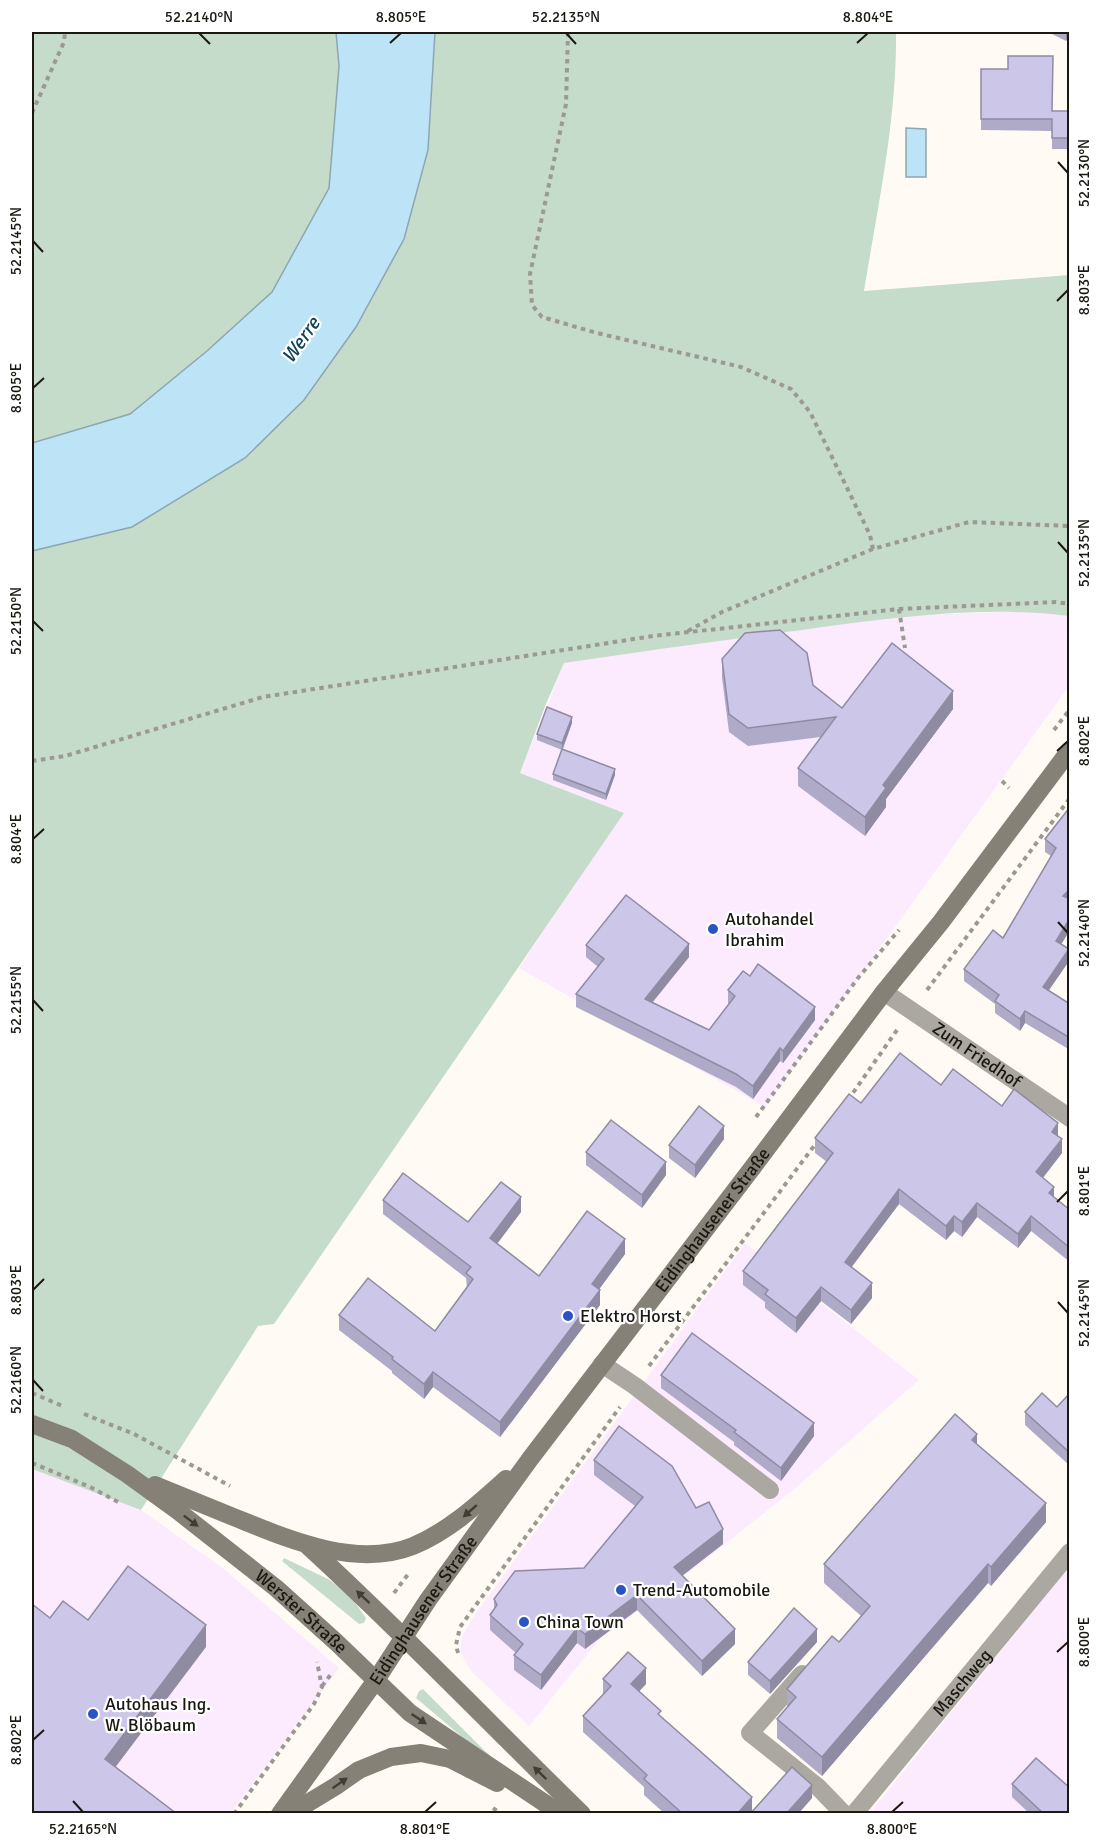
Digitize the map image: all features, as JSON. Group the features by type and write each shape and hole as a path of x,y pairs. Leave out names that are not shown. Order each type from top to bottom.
{"main road":[{"name":"Eidinghausener Straße","path":"280,1814 376,1680 428,1600 530,1459 1070,750"},
{"name":"Werster Straße","path":"32,1424 72,1439 127,1474 203,1530 276,1588 410,1713 560,1814"},
{"path":"127,1474 307,1545 335,1551 377,1554 411,1547 459,1520 530,1459"},
{"path":"307,1545 368,1601 582,1814"},
{"path":"290,1814 358,1770 391,1757 421,1753 450,1759 560,1814"}],"street":[{"name":"Zum Friedhof","path":"884,992 1070,1118"},
{"path":"602,1364 635,1386 770,1490"},
{"name":"Maschweg","path":"854,1814 1070,1552"},
{"path":"813,1661 750,1733 818,1787 844,1814"}],"path":[{"path":"32,113 64,42 65,32"},
{"path":"568,32 566,104 530,274 532,305 542,317 597,333 741,367 791,388 810,412 870,535 873,549"},
{"path":"684,633 722,612 873,549 969,522 1070,526"},
{"path":"32,761 65,756 263,697 684,633 899,609 1056,602 1070,604"},
{"path":"899,609 904,648"},
{"path":"1002,781 1010,789"},
{"path":"845,1104 911,1011 1070,798"},
{"path":"752,1121 858,978"},
{"path":"460,1660 456,1646 460,1627 635,1386 818,1142"},
{"path":"32,1393 70,1409"},
{"path":"81,1413 134,1434 235,1488"},
{"path":"32,1463 90,1487 120,1503"},
{"path":"435,1669 456,1646"},
{"path":"234,1814 314,1704 322,1687 318,1664 311,1655"}],"shaded area":[{"path":"1033,611 1069,616 1069,686 765,1107 519,968 623,813 520,773 564,663 912,615"},
{"path":"745,1243 919,1380 798,1486 695,1568 599,1640 529,1726 472,1672 460,1652 462,1636 474,1616"},
{"path":"32,1469 141,1510 224,1569 339,1668 231,1813 32,1813"},
{"path":"1069,1567 1069,1813 869,1814 876,1805"}],"green space":[{"path":"32,32 336,32 339,66 329,188 272,292 207,351 130,414 32,443"},
{"path":"435,32 896,32 890,130 864,291 1069,275 1069,616 969,612 902,617 564,663 520,773 624,813 274,1324 258,1326 141,1510 32,1469 32,550 245,458 304,400 356,327 428,150"},
{"path":"284,1558 328,1579 349,1594 366,1618 364,1623 359,1624 282,1561"},
{"path":"423,1689 490,1756 487,1758 416,1698 419,1691"}],"water":[{"name":"Werre","path":"336,32 435,32 428,150 404,239 356,327 304,400 245,458 132,527 32,551 32,443 130,414 207,351 272,292 329,188 339,66"},
{"path":"906,128 926,129 926,177 906,177"}],"building":[{"path":"1008,56 1053,56 1052,111 1070,111 1070,138 1052,138 1052,119 981,119 981,69 1008,69"},
{"path":"780,630 807,653 813,685 842,708 892,643 953,691 883,785 886,788 865,817 798,768 836,717 748,728 729,714 722,659 745,633"},
{"path":"547,707 572,717 562,743 537,734"},
{"path":"562,749 615,769 606,794 553,774"},
{"path":"1070,807 1070,889 1063,896 1070,899 1070,918 1056,941 1069,949 1043,987 1070,1004 1070,1038 1025,1011 1020,1019 995,1001 999,995 964,969 993,930 1003,938 1056,848 1045,839"},
{"path":"626,895 689,944 645,999 709,1030 735,996 728,990 743,971 750,976 758,964 815,1007 783,1051 780,1048 753,1086 736,1074 576,994 604,959 586,945"},
{"path":"900,1053 941,1085 953,1069 1002,1106 1014,1089 1058,1123 1052,1132 1062,1139 1036,1172 1054,1187 1049,1193 1070,1210 1070,1248 1031,1216 1018,1234 977,1203 962,1222 954,1216 946,1226 899,1189 845,1262 872,1283 851,1310 821,1287 796,1318 765,1294 768,1290 743,1271 833,1153 815,1138 849,1094 861,1103"},
{"path":"699,1106 724,1126 695,1165 669,1145"},
{"path":"611,1120 666,1162 642,1195 586,1152"},
{"path":"403,1173 468,1222 501,1182 521,1197 490,1238 539,1276 587,1211 625,1239 592,1284 600,1290 500,1422 433,1372 424,1384 339,1315 368,1278 435,1331 473,1279 466,1273 471,1267 383,1200"},
{"path":"692,1333 814,1423 781,1468 734,1432 736,1430 661,1375"},
{"path":"1042,1393 1057,1407 1070,1393 1070,1453 1025,1412"},
{"path":"955,1414 977,1434 972,1440 1046,1503 991,1567 988,1564 822,1757 777,1719 796,1697 787,1689 832,1636 839,1642 870,1606 824,1564"},
{"path":"619,1426 672,1466 696,1508 709,1502 723,1529 674,1567 735,1629 702,1661 637,1595 585,1634 577,1628 541,1675 514,1655 523,1644 490,1615 497,1605 494,1599 515,1571 584,1568 643,1497 594,1460"},
{"name":"Autohaus Ing. W. Blöbaum","path":"128,1566 206,1625 105,1759 177,1814 32,1814 32,1604 50,1618 63,1601 88,1620"},
{"path":"794,1608 817,1629 770,1681 748,1662"},
{"path":"628,1652 646,1668 631,1684 661,1711 658,1714 752,1797 737,1814 683,1814 644,1779 647,1775 583,1716 611,1686 603,1679"},
{"path":"1036,1758 1070,1788 1070,1814 1044,1814 1012,1784"},
{"path":"792,1767 812,1785 786,1814 750,1814"}],"place":[{"name":"Autohandel Ibrahim","path":"713,929"},
{"name":"Elektro Horst","path":"568,1316"},
{"name":"Trend-Automobile","path":"621,1590"},
{"name":"China Town","path":"524,1622"},
{"name":"Autohaus Ing. W. Blöbaum","path":"93,1714"}]}
